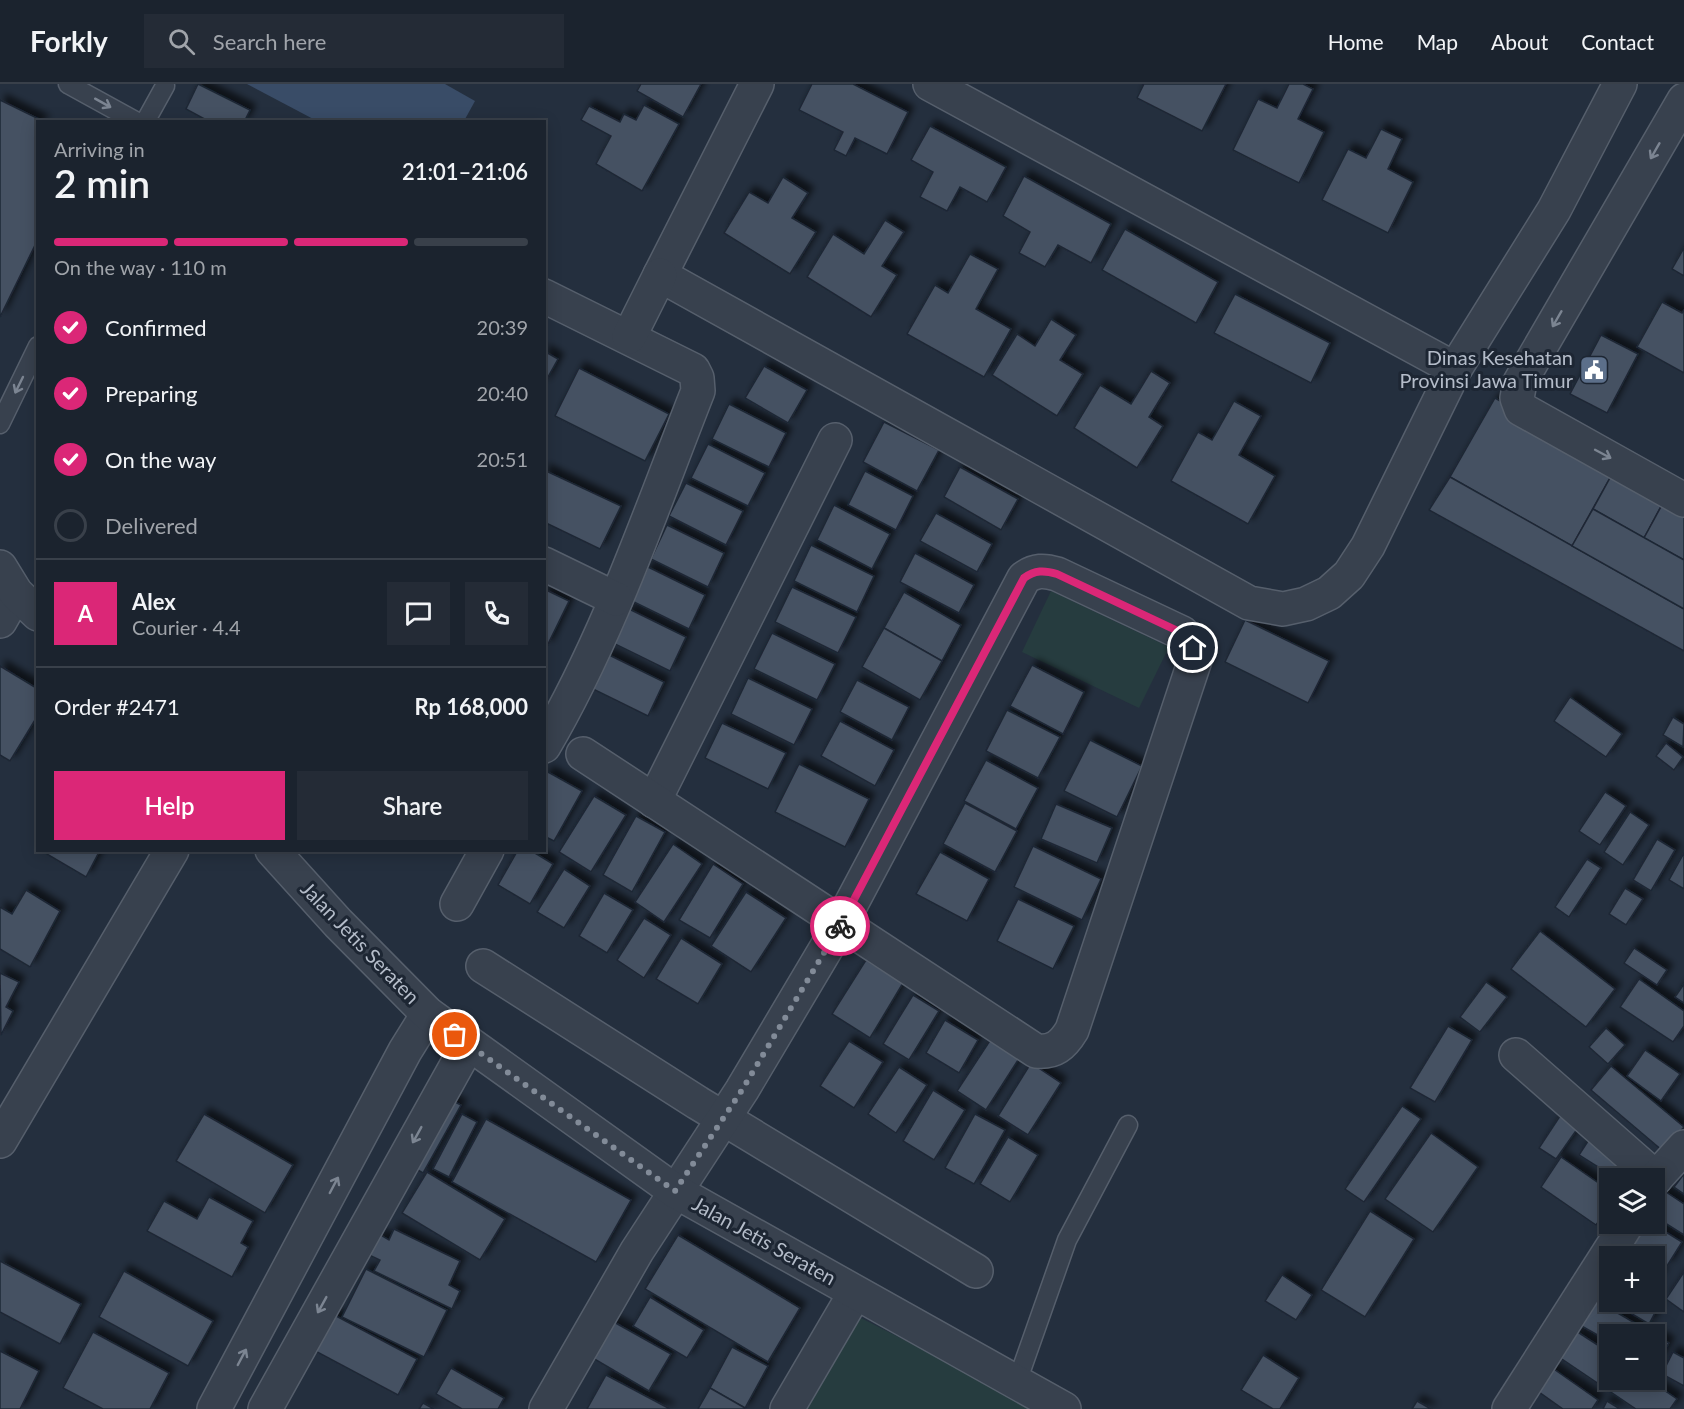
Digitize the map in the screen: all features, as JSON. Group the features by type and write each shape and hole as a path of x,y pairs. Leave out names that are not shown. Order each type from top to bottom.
{"street":[{"path":"629,337 757,84"},
{"path":"930,84 1455,369"},
{"path":"660,275 1249,603 1283,609 1306,604 1329,593 1349,575 1368,546 1455,369 1554,210 1620,84"},
{"path":"1684,100 1520,382 1517,394 1521,409 1684,500"},
{"path":"546,297 693,370 698,391 616,599 560,722 546,743"},
{"path":"654,801 835,440"},
{"path":"546,565 616,599"},
{"path":"546,1409 675,1191 724,1117 840,925 1024,578 1042,571 1057,574 1187,638 1196,657 1194,669 1072,1030 1063,1045 1046,1052 1036,1051 840,925 583,754"},
{"path":"0,1141 171,852"},
{"name":"Jalan Jetis Seraten","path":"274,852 338,923 428,1014 468,1045 675,1191 1064,1409"},
{"path":"457,904 486,852"},
{"path":"483,966 976,1271"},
{"path":"214,1409 405,1051 428,1014"},
{"path":"265,1409 468,1045"},
{"path":"1516,1055 1643,1168"},
{"path":"1665,1168 1684,1147"},
{"path":"1509,1409 1621,1234"},
{"path":"787,1409 855,1293"}],"lane":[{"path":"69,84 133,120"},
{"path":"146,120 165,86"},
{"path":"0,424 36,350"},
{"path":"1017,1382 1029,1342 1067,1240 1128,1125"}],"green space":[{"path":"1051,591 1169,647 1139,708 1022,652"},
{"path":"859,1317 1040,1409 805,1409"}],"water":[{"path":"247,84 445,84 475,101 465,120 315,120"}],"building":[{"path":"198,84 250,110 245,120 206,120 186,109"},
{"path":"641,84 701,84 683,117 637,91"},
{"path":"812,84 853,84 908,112 887,154 855,138 846,156 834,150 843,132 799,110"},
{"path":"1144,84 1226,84 1202,131 1137,98"},
{"path":"1289,84 1303,84 1313,89 1298,119 1324,132 1299,183 1233,150 1258,99 1277,108"},
{"path":"0,100 41,120 36,120 36,243 0,317"},
{"path":"644,105 679,124 642,191 596,164 611,136 581,120 589,106 620,122 624,114 636,120"},
{"path":"930,126 1006,167 987,202 960,187 947,211 920,197 933,172 911,160"},
{"path":"1381,129 1402,139 1388,169 1413,182 1388,233 1322,200 1348,149 1366,158"},
{"path":"1024,176 1111,224 1091,263 1058,245 1045,267 1019,253 1030,232 1003,216"},
{"path":"783,177 808,193 792,218 816,232 790,274 724,233 749,192 768,203"},
{"path":"885,220 904,232 882,266 897,275 871,317 807,277 833,234 864,254"},
{"path":"1125,229 1218,282 1196,323 1102,270"},
{"path":"1684,248 1684,276 1672,269"},
{"path":"970,254 998,269 976,309 1011,329 984,377 907,334 935,285 948,293"},
{"path":"1235,294 1330,343 1311,383 1214,333"},
{"path":"1662,302 1682,313 1684,310 1684,373 1637,347"},
{"path":"1051,319 1076,335 1060,360 1083,374 1057,416 992,375 1017,334 1035,346"},
{"path":"1601,335 1638,354 1607,413 1570,394"},
{"path":"546,352 558,359 546,380"},
{"path":"764,366 807,390 788,423 745,398"},
{"path":"579,368 669,414 645,461 555,416"},
{"path":"1151,371 1170,383 1149,417 1163,426 1137,468 1074,428 1100,385 1131,404"},
{"path":"1495,398 1616,467 1572,546 1450,477"},
{"path":"1234,401 1261,416 1239,455 1275,476 1248,524 1171,481 1198,432 1212,440"},
{"path":"729,404 786,433 769,467 712,439"},
{"path":"884,422 939,450 917,491 863,462"},
{"path":"708,444 765,473 748,506 691,478"},
{"path":"960,467 1018,499 1001,530 944,497"},
{"path":"1616,467 1667,495 1644,538 1593,509"},
{"path":"546,471 621,506 600,549 546,523"},
{"path":"865,471 913,496 896,530 848,505"},
{"path":"1450,477 1684,609 1684,651 1429,510"},
{"path":"686,483 743,511 726,545 669,516"},
{"path":"834,505 890,534 872,569 817,540"},
{"path":"1662,505 1684,517 1684,560 1644,538"},
{"path":"1593,509 1684,560 1684,609 1572,546"},
{"path":"936,513 992,544 977,572 920,541"},
{"path":"667,525 724,553 708,587 651,559"},
{"path":"811,545 874,576 857,612 794,581"},
{"path":"915,553 974,585 959,613 900,582"},
{"path":"648,567 705,595 689,629 632,601"},
{"path":"792,587 856,617 838,653 775,622"},
{"path":"546,590 569,601 546,645"},
{"path":"904,592 961,625 942,661 884,628"},
{"path":"629,609 686,637 670,671 613,643"},
{"path":"1245,620 1329,661 1308,703 1225,662"},
{"path":"884,628 942,661 920,700 862,667"},
{"path":"772,633 835,664 817,700 754,669"},
{"path":"607,654 664,682 648,716 591,688"},
{"path":"1032,665 1084,692 1063,734 1010,706"},
{"path":"0,666 36,688 36,718 10,761 0,755"},
{"path":"748,678 812,709 794,745 731,714"},
{"path":"857,680 909,707 892,740 840,712"},
{"path":"1570,697 1622,734 1606,757 1554,721"},
{"path":"1007,710 1060,737 1038,778 986,751"},
{"path":"1673,717 1684,724 1683,747 1663,735"},
{"path":"840,721 894,750 875,786 821,756"},
{"path":"722,723 786,753 768,789 705,758"},
{"path":"1090,740 1142,766 1117,817 1064,791"},
{"path":"1666,743 1683,757 1674,770 1656,756"},
{"path":"986,760 1038,788 1016,829 964,801"},
{"path":"799,764 869,799 845,847 775,812"},
{"path":"548,772 582,791 554,841 546,837 546,776"},
{"path":"1605,792 1626,806 1600,845 1579,831"},
{"path":"594,796 626,815 591,872 559,852"},
{"path":"965,803 1017,831 995,872 943,844"},
{"path":"1056,804 1112,828 1097,863 1041,839"},
{"path":"1630,812 1649,825 1623,865 1604,852"},
{"path":"636,816 665,832 632,892 603,875"},
{"path":"1657,839 1675,850 1651,891 1633,880"},
{"path":"673,844 702,864 664,922 635,902"},
{"path":"1033,846 1101,879 1082,920 1014,887"},
{"path":"43,852 99,852 86,877"},
{"path":"517,852 533,852 553,864 530,904 498,885"},
{"path":"940,852 989,879 967,921 916,894"},
{"path":"1684,853 1684,889 1669,880"},
{"path":"1587,859 1601,868 1569,917 1555,907"},
{"path":"713,864 743,884 710,938 679,920"},
{"path":"564,869 590,886 564,928 537,912"},
{"path":"1625,888 1643,899 1626,925 1609,914"},
{"path":"26,890 60,911 30,967 0,949 0,907 12,914"},
{"path":"746,892 786,918 751,972 711,946"},
{"path":"604,893 633,910 607,953 579,936"},
{"path":"1018,899 1074,926 1053,969 997,941"},
{"path":"644,918 671,935 644,978 617,960"},
{"path":"1540,931 1615,989 1586,1027 1511,969"},
{"path":"681,938 722,964 698,1004 656,979"},
{"path":"1634,948 1667,970 1657,985 1624,963"},
{"path":"866,960 903,983 870,1038 832,1014"},
{"path":"0,973 19,982 6,1007 13,1011 1,1035"},
{"path":"1639,979 1684,1011 1684,1026 1673,1042 1620,1007"},
{"path":"1486,982 1507,997 1480,1032 1460,1017"},
{"path":"1684,984 1684,1003 1675,997"},
{"path":"913,995 939,1011 909,1060 883,1044"},
{"path":"945,1020 978,1040 959,1073 926,1053"},
{"path":"1448,1026 1472,1040 1435,1102 1410,1088"},
{"path":"1606,1028 1625,1045 1608,1064 1589,1047"},
{"path":"991,1039 1020,1057 986,1110 957,1091"},
{"path":"849,1041 883,1062 854,1108 820,1086"},
{"path":"1645,1050 1680,1074 1661,1101 1627,1076"},
{"path":"1031,1063 1061,1083 1028,1135 998,1116"},
{"path":"1611,1066 1684,1127 1663,1151 1591,1090"},
{"path":"899,1067 927,1085 896,1133 868,1114"},
{"path":"933,1090 965,1110 934,1160 903,1141"},
{"path":"441,1095 461,1105 423,1173 404,1162"},
{"path":"1402,1106 1421,1119 1364,1202 1345,1189"},
{"path":"1562,1113 1580,1125 1556,1159 1539,1148"},
{"path":"204,1114 293,1165 265,1213 176,1161"},
{"path":"462,1114 477,1122 449,1177 433,1169"},
{"path":"975,1114 1005,1130 974,1184 945,1168"},
{"path":"486,1119 631,1200 596,1262 452,1182"},
{"path":"1431,1133 1478,1167 1433,1232 1385,1199"},
{"path":"1008,1137 1038,1155 1010,1202 980,1184"},
{"path":"1590,1138 1627,1163 1624,1168 1600,1168 1579,1155"},
{"path":"1561,1157 1599,1183 1599,1221 1596,1225 1541,1187"},
{"path":"427,1172 505,1219 480,1260 402,1213"},
{"path":"1684,1174 1684,1194 1674,1187"},
{"path":"1665,1191 1684,1204 1684,1235 1665,1223"},
{"path":"209,1197 253,1221 241,1243 248,1247 232,1277 147,1231 164,1201 197,1219"},
{"path":"1370,1211 1414,1239 1365,1317 1321,1290"},
{"path":"394,1229 460,1261 449,1285 460,1291 452,1309 374,1271 380,1260 369,1255 379,1234 389,1240"},
{"path":"1665,1231 1682,1242 1667,1266 1665,1265 1665,1246 1634,1246 1628,1242 1633,1234 1665,1234"},
{"path":"678,1235 800,1308 768,1362 645,1289"},
{"path":"0,1261 81,1304 60,1344 0,1312"},
{"path":"366,1269 447,1310 424,1357 342,1317"},
{"path":"124,1271 213,1321 188,1366 99,1317"},
{"path":"1684,1272 1684,1312 1666,1299"},
{"path":"1282,1275 1312,1295 1296,1320 1265,1301"},
{"path":"650,1297 704,1330 687,1358 633,1326"},
{"path":"1592,1298 1599,1302 1599,1312 1616,1312 1636,1324 1599,1324 1599,1336 1578,1324"},
{"path":"323,1309 417,1359 398,1395 304,1345"},
{"path":"1629,1312 1655,1312 1649,1324"},
{"path":"612,1321 671,1354 649,1391 591,1357"},
{"path":"1576,1331 1599,1346 1599,1384 1559,1357"},
{"path":"93,1332 169,1373 150,1409 103,1409 63,1388"},
{"path":"732,1347 768,1366 745,1408 710,1388"},
{"path":"0,1351 39,1371 20,1409 0,1409"},
{"path":"1673,1352 1684,1358 1684,1386 1665,1376 1665,1368"},
{"path":"1263,1355 1299,1378 1280,1409 1273,1409 1241,1390"},
{"path":"1548,1365 1598,1400 1592,1409 1563,1409 1532,1387"},
{"path":"451,1368 504,1398 498,1409 462,1409 436,1394"},
{"path":"606,1375 670,1409 587,1409"},
{"path":"710,1388 745,1408 698,1409"},
{"path":"1608,1390 1664,1390 1677,1399 1670,1409 1636,1409"},
{"path":"1417,1401 1431,1409 1412,1409"},
{"path":"1607,1401 1620,1409 1603,1409"},
{"path":"423,1403 434,1409 419,1409"}],"way so far":[{"path":"455,1035 675,1191 742,1090 840,926"}],"place":[{"name":"Dinas Kesehatan Provinsi Jawa Timur","path":"1594,370"}],"route":[{"path":"840,926 1024,578 1042,571 1057,574 1182,633 1193,648"}]}
